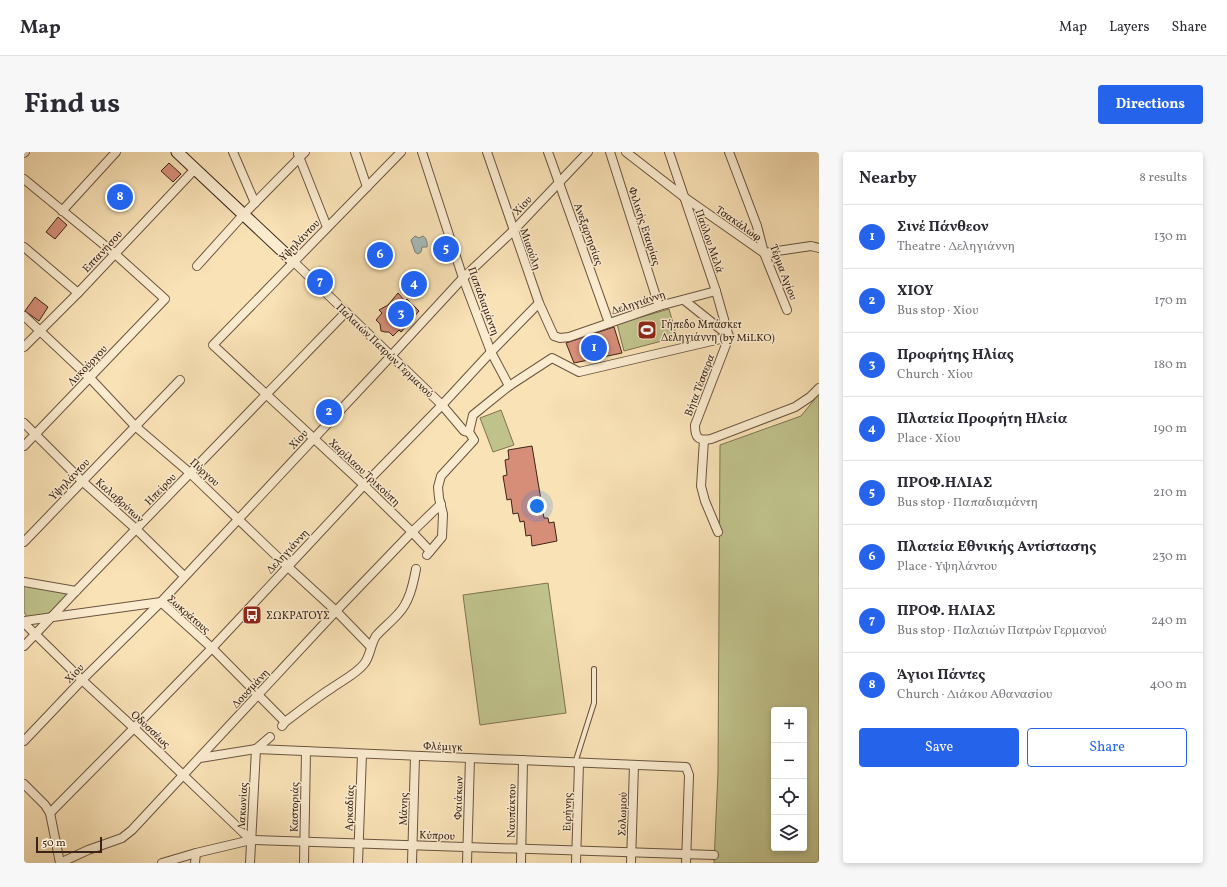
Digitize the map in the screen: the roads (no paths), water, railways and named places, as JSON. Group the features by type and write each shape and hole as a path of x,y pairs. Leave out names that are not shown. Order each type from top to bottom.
{"street":[{"path":"62,211 116,152"},
{"name":"Παλαιών Πατρών Γερμανού","path":"177,152 442,405 464,431 469,432"},
{"path":"233,152 255,203"},
{"path":"355,152 367,187"},
{"name":"Υψηλάντου","path":"213,345 401,152"},
{"name":"Παπαδιαμάντη","path":"422,152 463,278 490,352 509,386"},
{"name":"Μιαούλη","path":"487,152 538,303 554,336 560,338 569,337"},
{"name":"Ανεξαρτησίας","path":"548,152 609,323"},
{"name":"Χίου","path":"24,741 239,519 463,278 513,231 588,152"},
{"name":"Φιλικής Εταιρίας","path":"610,152 659,306"},
{"name":"Τσακάλωφ","path":"626,152 684,197 764,253"},
{"name":"Παύλου Μελά","path":"669,152 716,291 729,337"},
{"name":"Τέρμα Αγίου","path":"729,152 757,226 764,253 787,310"},
{"path":"197,266 300,154 327,228"},
{"name":"Επτανήσου","path":"24,347 78,293 194,169"},
{"path":"24,179 114,253"},
{"path":"764,253 811,246 819,248"},
{"path":"24,247 78,293"},
{"name":"Λυκούργου","path":"24,446 165,299 114,253"},
{"name":"Δεληγιάννη","path":"569,337 659,306 716,291"},
{"path":"684,300 729,337"},
{"name":"Δεληγιάννη","path":"50,813 212,648 364,485 538,303"},
{"name":"Ηπείρου","path":"24,646 346,312"},
{"name":"Πύργου","path":"24,316 90,378 135,426 190,473 336,611 370,646"},
{"path":"441,504 438,498 438,488 441,476 474,440 469,432 473,415 509,386 552,358 579,372 729,337"},
{"name":"Βήτα Τέσσερα","path":"704,440 695,434 695,425 729,337"},
{"name":"Χαρίλαου Τρικούπη","path":"213,345 364,485 412,532 428,553 442,537 443,514 441,504"},
{"name":"Υψηλάντου","path":"24,542 180,380"},
{"path":"718,532 705,501 701,486 704,440 711,439 795,407 810,398 819,388"},
{"name":"Καλαβρύτων","path":"24,423 82,481 136,529 184,576"},
{"name":"Δουσμάνη","path":"60,863 88,850 122,838 132,830 336,611 441,504"},
{"path":"370,646 376,636 399,613 407,600 413,584 416,569"},
{"path":"24,582 76,591"},
{"name":"Σωκράτους","path":"24,622 160,602 212,648 259,694 283,724 357,672 370,653 370,646"},
{"name":"Οδυσσέως","path":"24,622 82,680 251,840"},
{"path":"256,749 270,737"},
{"name":"Φλέμιγκ","path":"200,758 256,749 686,767 689,775 686,859"},
{"name":"Λακωνίας","path":"250,863 256,749"},
{"name":"Καστοριάς","path":"304,863 306,751"},
{"name":"Αρκαδίας","path":"358,863 362,754"},
{"name":"Μάνης","path":"412,863 415,756"},
{"name":"Φαιάκων","path":"467,863 470,758"},
{"name":"Ναυπάκτου","path":"521,863 523,760"},
{"name":"Ειρήνης","path":"576,863 577,763"},
{"name":"Σολωμού","path":"631,863 634,765"},
{"path":"24,784 45,805 50,813 60,863"},
{"name":"Κύπρου","path":"162,863 251,840 632,852 686,859 714,855"},
{"path":"195,863 196,853"}],"lane":[{"path":"577,763 594,703 594,669"}],"water":[{"path":"415,236 419,238 423,236 427,242 427,247 422,247 421,252 418,254 415,252 411,240"},
{"path":"384,242 390,244 392,249 389,253 384,254 381,263 382,253 380,246"}],"place":[{"name":"Άγιοι Πάντες","path":"120,197"},
{"name":"ΠΡΟΦ.ΗΛΙΑΣ","path":"446,249"},
{"name":"Πλατεία Εθνικής Αντίστασης","path":"380,255"},
{"name":"ΠΡΟΦ. ΗΛΙΑΣ","path":"320,282"},
{"name":"Πλατεία Προφήτη Ηλεία","path":"414,284"},
{"name":"Προφήτης Ηλίας","path":"401,314"},
{"name":"Γήπεδο Μπάσκετ Δεληγιάννη (by MiLKO)","path":"647,330"},
{"name":"Σινέ Πάνθεον","path":"594,348"},
{"name":"ΧΙΟΥ","path":"329,412"},
{"name":"ΣΩΚΡΑΤΟΥΣ","path":"252,615"}]}
